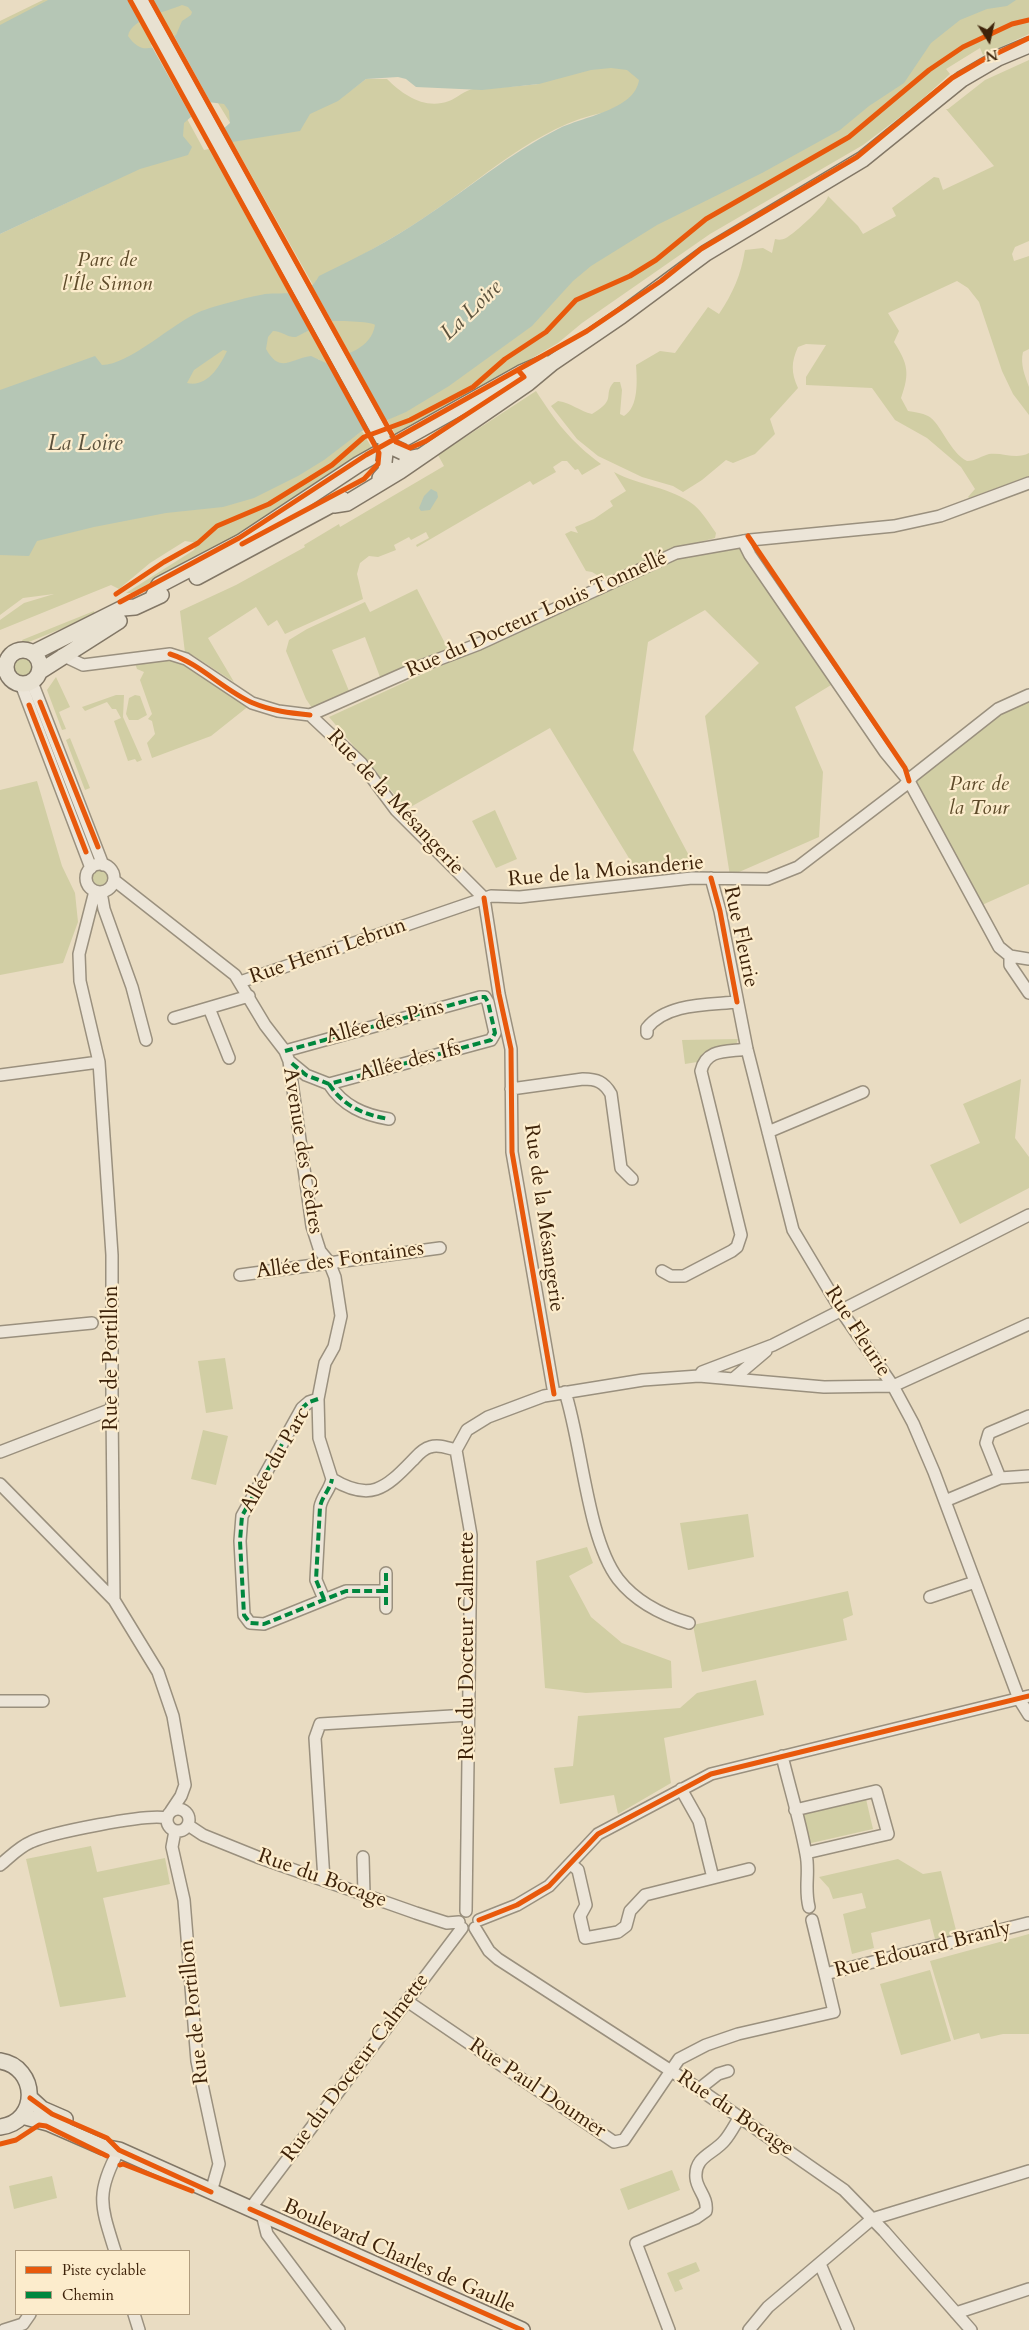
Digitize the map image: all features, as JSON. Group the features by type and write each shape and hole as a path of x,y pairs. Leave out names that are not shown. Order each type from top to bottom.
{"main road":[{"path":"140,0 393,454 400,471 347,503 334,505"},
{"path":"393,454 418,450 621,316 713,248 863,159 962,79 998,58 1029,44"},
{"path":"153,598 159,586 241,542 393,454 521,373 561,356"},
{"path":"33,654 129,608 163,595 334,505 385,473 392,462 393,454"},
{"path":"21,680 125,617 129,608"},
{"path":"28,651 39,662 21,680 7,673 3,665 12,654 28,651"},
{"path":"0,2061 14,2065 25,2076 29,2083 30,2098 22,2116 14,2123 0,2127"},
{"path":"30,2098 52,2114 107,2138 120,2150"},
{"path":"22,2116 48,2123 103,2148 120,2150"},
{"name":"Boulevard Charles de Gaulle","path":"120,2150 522,2330"}],"street":[{"name":"Rue du Docteur Louis Tonnellé","path":"310,715 421,666 479,644 676,553 743,541 894,526 940,516 1029,483"},
{"path":"743,541 885,752 909,781 999,947 1010,956 1029,958"},
{"path":"62,655 83,665 170,654 186,659 252,703 278,711 310,715"},
{"path":"21,680 103,865"},
{"path":"21,680 91,868 87,881 98,891 132,986 146,1040"},
{"name":"Rue de la Moisanderie","path":"484,898 491,896 520,897 692,878 768,879 798,867 998,709 1029,695"},
{"name":"Rue de la Mésangerie","path":"310,715 361,763 396,810 484,898 499,994 510,1041 512,1152 559,1393 598,1534 608,1563 629,1592 662,1614 689,1623"},
{"path":"91,868 103,865 110,868 114,880 111,887 98,891"},
{"name":"Rue Fleurie","path":"711,878 720,911 747,1049 793,1230 842,1312 893,1386 913,1423 975,1582 1024,1698 1029,1715"},
{"name":"Rue Henri Lebrun","path":"114,880 228,968 240,982 484,898"},
{"name":"Rue de Portillon","path":"98,891 79,963 83,996 100,1062 112,1255 114,1600"},
{"path":"1010,956 1010,966 1029,993"},
{"name":"Avenue des Cèdres","path":"240,982 287,1056 312,1226 320,1251 329,1262 338,1288 341,1320 334,1347 325,1363 318,1400 318,1438 332,1479"},
{"path":"174,1018 248,996"},
{"name":"Allée des Pins","path":"287,1056 485,997"},
{"name":"Allée des Ifs","path":"287,1056 306,1075 329,1084 491,1040 495,1033 488,1002 485,997"},
{"path":"647,1033 647,1028 654,1019 672,1011 737,1002"},
{"path":"209,1008 229,1058"},
{"path":"662,1271 671,1276 684,1276 732,1252 740,1241 741,1235 701,1071 703,1062 711,1054 747,1049"},
{"path":"0,1075 100,1062"},
{"path":"512,1089 584,1079 595,1079 606,1084 611,1094 621,1168 632,1179"},
{"path":"329,1084 337,1096 353,1108 370,1116 389,1119"},
{"path":"768,1132 863,1092"},
{"path":"699,1376 702,1372 773,1345 842,1312 1029,1215"},
{"name":"Allée des Fontaines","path":"240,1274 440,1248"},
{"path":"0,1332 92,1322"},
{"path":"324,1599 316,1580 320,1507 321,1500 331,1485 332,1479 355,1489 377,1490 388,1485 426,1448 442,1446 456,1450 467,1430 488,1417 559,1393 643,1380 699,1376 824,1387 893,1386 1029,1324"},
{"path":"732,1379 773,1345"},
{"name":"Allée du Parc","path":"318,1400 309,1402 302,1408 242,1516 240,1541 244,1615 250,1622 264,1624 346,1591 385,1591"},
{"path":"0,1452 112,1409"},
{"path":"1000,1478 986,1443 988,1434 1029,1416"},
{"name":"Rue du Docteur Calmette","path":"456,1450 472,1534 466,1911"},
{"path":"945,1502 1000,1478 1029,1476"},
{"path":"0,1484 114,1600 158,1672 173,1716 185,1785 181,1796 168,1815 168,1827 175,1831 182,1830 188,1824 188,1817 184,1811 178,1809 168,1815 122,1820 32,1841 0,1865"},
{"path":"386,1573 386,1608"},
{"path":"930,1597 975,1582"},
{"path":"477,1924 475,1912 466,1911 460,1915 461,1925 467,1930 536,1895 549,1886 598,1834 712,1774 1024,1698"},
{"path":"0,1701 43,1701"},
{"path":"324,1880 315,1738 320,1724 468,1715"},
{"path":"782,1756 806,1854 809,1873 805,1892 809,1907"},
{"path":"681,1789 699,1821 713,1878"},
{"path":"795,1810 876,1791 888,1834 806,1854"},
{"name":"Rue du Bocage","path":"188,1824 203,1834 324,1880 447,1922 461,1925"},
{"name":"Rue de Portillon","path":"175,1831 172,1847 184,1900 197,2055 219,2164 211,2192"},
{"path":"363,1857 364,1894"},
{"path":"571,1864 578,1870 586,1905 580,1916 585,1938 618,1932 626,1926 630,1911 645,1895 750,1869"},
{"path":"812,1920 825,1974"},
{"name":"Rue du Bocage","path":"477,1924 489,1951 498,1959 699,2089 844,2190 971,2330"},
{"name":"Rue Edouard Branly","path":"670,2071 679,2059 715,2041 834,2012 825,1974 1028,1924"},
{"name":"Rue du Docteur Calmette","path":"256,2211 461,1925"},
{"name":"Rue Paul Doumer","path":"406,2001 614,2142 624,2140 670,2071"},
{"path":"699,2089 718,2074 728,2071"},
{"path":"669,2330 636,2243 696,2218 706,2211 706,2202 696,2182 697,2167 700,2160 725,2140 740,2117"},
{"path":"111,2250 101,2197 105,2178 120,2150"},
{"path":"749,2330 768,2307 872,2219 1029,2171"},
{"path":"256,2211 267,2234 339,2330"},
{"path":"820,2264 848,2330"},
{"path":"956,2314 1029,2289"},
{"path":"4,2330 23,2324 29,2315"},
{"path":"134,2315 138,2330"}],"green space":[{"name":"La Loire","path":"43,0 1029,0 1029,34 983,55 980,48 946,69 950,74 917,104 863,145 710,234 582,323 558,343 397,437 387,420 397,415 318,359 355,436 362,431 373,450 256,525 132,593 126,593 194,550 197,543 185,541 150,563 119,589 111,585 0,630 0,620 24,603 54,594 23,598 0,615 0,234 105,185 0,229 0,21","holes":["177,36 240,139 232,141 313,285 304,333 287,299 265,294 289,294 209,149 204,150 149,49","378,64 539,84 473,89 449,101 431,104 407,95 387,79 366,79 350,91","606,112 410,231 317,282 409,227 532,142 580,119"]},
{"path":"1029,60 1029,241 1015,247 1012,254 1014,261 1029,256 1029,349 1023,352 1022,361 1029,387 1029,415 1013,394 1002,371 979,302 968,288 957,281 888,313 899,331 894,342 905,363 906,382 901,398 908,411 923,414 933,420 956,452 967,461 989,454 1019,456 1029,453 1029,476 969,498 975,489 961,467 927,438 895,420 872,388 806,385 806,377 826,345 806,344 798,347 793,368 798,388 770,419 775,434 755,454 733,463 726,460 702,480 683,492 673,486 642,477 598,456 577,439 551,406 558,401 592,414 605,404 609,390 614,382 620,382 622,390 620,414 624,416 629,412 635,400 637,385 636,365 660,351 675,353 708,307 719,314 736,284 745,250 763,248 772,253 775,239 785,239 796,231 817,211 827,200 828,196 858,226 863,234 896,216 892,208 934,177 939,178 943,190 994,166 946,109 985,80"},
{"path":"536,391 564,430 601,464 582,475 578,469 575,470 567,461 562,461 553,467 556,472 533,485 530,481 417,547 416,545 429,538 426,532 411,540 409,537 394,545 396,550 378,557 369,556 360,563 357,574 363,599 285,634 277,620 268,626 256,607 208,638 234,682 194,656 185,653 180,611 236,585 305,547 304,545 339,524 340,527 444,466 438,455"},
{"path":"614,472 685,499 703,515 716,533 715,538 673,549 611,579 609,575 602,578 586,571 565,534 571,531 578,533 575,527 594,519 613,506 610,501 626,491"},
{"path":"742,548 836,682 795,707 823,772 819,837 730,876 705,716 759,663 705,610 648,642 633,750 695,867 638,873 550,728 407,809 329,717 676,558"},
{"path":"417,589 449,651 410,664 380,677 365,637 332,650 349,691 312,708 306,699 286,651 289,640 307,629 365,602 370,612"},
{"path":"94,611 95,615 24,644 22,640"},
{"path":"23,658 29,661 32,667 29,673 23,676 17,673 14,667 17,661"},
{"path":"188,658 250,705 211,736 152,758 147,743 155,734 152,721 148,719 152,714 140,680 144,672 137,669 134,660"},
{"path":"56,677 70,707 59,712 66,729 62,730 47,690"},
{"path":"116,695 124,695 123,717 142,760 137,762 135,759 128,761 114,721 121,718 116,709 112,709 107,702 85,711 82,707"},
{"path":"135,695 140,696 147,715 138,720 129,720 126,714 129,698"},
{"name":"Parc de la Tour","path":"1029,700 1029,884 982,905 914,783 1003,713"},
{"path":"70,738 90,788 85,790 66,740"},
{"path":"37,781 62,866 75,893 78,922 63,963 0,975 0,790"},
{"path":"495,810 517,859 496,868 472,821"},
{"path":"96,869 104,869 109,874 107,885 96,887 91,882 91,874"},
{"path":"738,1039 736,1045 711,1048 697,1062 685,1064 682,1040"},
{"path":"1021,1079 1015,1138 1029,1157 1029,1188 960,1224 930,1165 980,1143 963,1104"},
{"path":"225,1358 233,1409 206,1413 198,1361"},
{"path":"203,1430 228,1436 216,1485 191,1479"},
{"path":"748,1514 754,1557 688,1570 680,1523"},
{"path":"587,1547 593,1563 569,1576 591,1617 622,1643 671,1661 672,1688 586,1693 545,1688 536,1561"},
{"path":"848,1591 853,1615 843,1619 847,1640 702,1672 693,1625"},
{"path":"756,1680 764,1715 664,1738 671,1783 618,1814 614,1795 560,1804 554,1768 573,1766 578,1716 680,1708 697,1693"},
{"path":"866,1799 873,1829 807,1844 803,1816"},
{"path":"91,1846 97,1872 165,1858 170,1884 103,1898 126,1997 60,2007 26,1859"},
{"path":"898,1859 923,1874 941,1871 957,1934 935,1939 930,1919 871,1933 874,1948 852,1954 843,1914 866,1908 862,1893 833,1899 829,1888 819,1877"},
{"path":"1029,1934 1029,2034 1003,2034 981,2039 979,2033 954,2040 930,1961"},
{"path":"930,1970 951,2041 901,2055 880,1984"},
{"path":"672,2170 680,2190 628,2210 620,2189"},
{"path":"52,2176 57,2198 14,2209 9,2186"},
{"path":"696,2262 700,2271 679,2280 683,2289 675,2292 667,2273"}],"water":[{"name":"La Loire","path":"48,0 1016,0 1007,6 987,9 960,20 931,43 904,83 869,106 840,130 762,173 657,225 591,266 573,281 532,326 449,386 406,412 362,431 324,460 298,476 254,498 223,507 166,513 94,527 37,541 29,556 0,555 0,390 95,356 102,365 113,363 138,351 188,317 205,310 258,295 295,292 309,288 319,276 410,227 523,149 558,129 618,106 628,99 635,90 639,80 627,70 611,68 591,70 539,84 482,90 416,87 406,79 398,77 366,79 338,101 310,114 300,131 226,143 221,131 230,123 229,111 224,104 208,102 184,123 183,136 192,147 188,155 140,169 0,234 0,25","holes":["182,5 188,7 192,12 191,15 182,21 176,35 163,43 150,48 139,47 128,36 136,24 151,16","327,321 361,322 375,325 373,333 368,340 357,350 326,363 311,356 281,363 271,357 266,349 268,337 273,331 296,337","223,350 227,351 217,369 207,379 194,384 187,383 194,370"]},
{"path":"431,489 437,492 438,497 430,510 421,511 419,508 424,496"}],"pier":[{"path":"173,34 212,105 204,107 192,118 151,45"},
{"path":"311,284 333,323 328,323 310,332 288,292 294,292"},
{"path":"348,351 387,422 365,432 326,361"}],"marked path":[{"path":"285,1051 480,997 485,997 488,1002 495,1033 491,1040 329,1084 306,1075 289,1061"},
{"path":"329,1084 348,1104 371,1115 389,1119"},
{"path":"318,1399 309,1402 302,1408 242,1516 240,1541 244,1615 250,1623 264,1624 346,1591 385,1591"},
{"path":"324,1599 316,1580 320,1507 332,1479"},
{"path":"386,1573 386,1608"}],"cycle path":[{"path":"130,0 379,453 378,464 364,479 242,544"},
{"path":"151,0 396,442 410,448 426,441 524,377 518,370"},
{"path":"116,594 164,562 198,543 217,526 269,504 332,465 364,437 410,420 473,387 505,359 546,332 576,300 630,276 656,260 706,219 849,137 929,70 963,47 1012,24 1029,20"},
{"path":"120,602 239,538 366,455 587,331 661,281 701,249 857,157 952,78 981,61 1029,38"},
{"path":"748,536 905,768 909,781"},
{"path":"170,654 192,664 242,698 253,703 274,710 310,715"},
{"path":"40,702 98,847"},
{"path":"29,705 86,852"},
{"path":"711,878 720,911 737,1002"},
{"path":"484,898 499,994 511,1049 512,1152 554,1394"},
{"path":"479,1920 517,1905 549,1886 598,1834 711,1774 1029,1696"},
{"path":"30,2098 52,2114 107,2138 119,2150 211,2192"},
{"path":"0,2144 16,2140 39,2125 46,2126 107,2156"},
{"path":"120,2165 123,2164 192,2191"},
{"path":"250,2209 522,2330"}],"park label":[{"name":"Parc de l'Île Simon","path":"107,273"}]}
